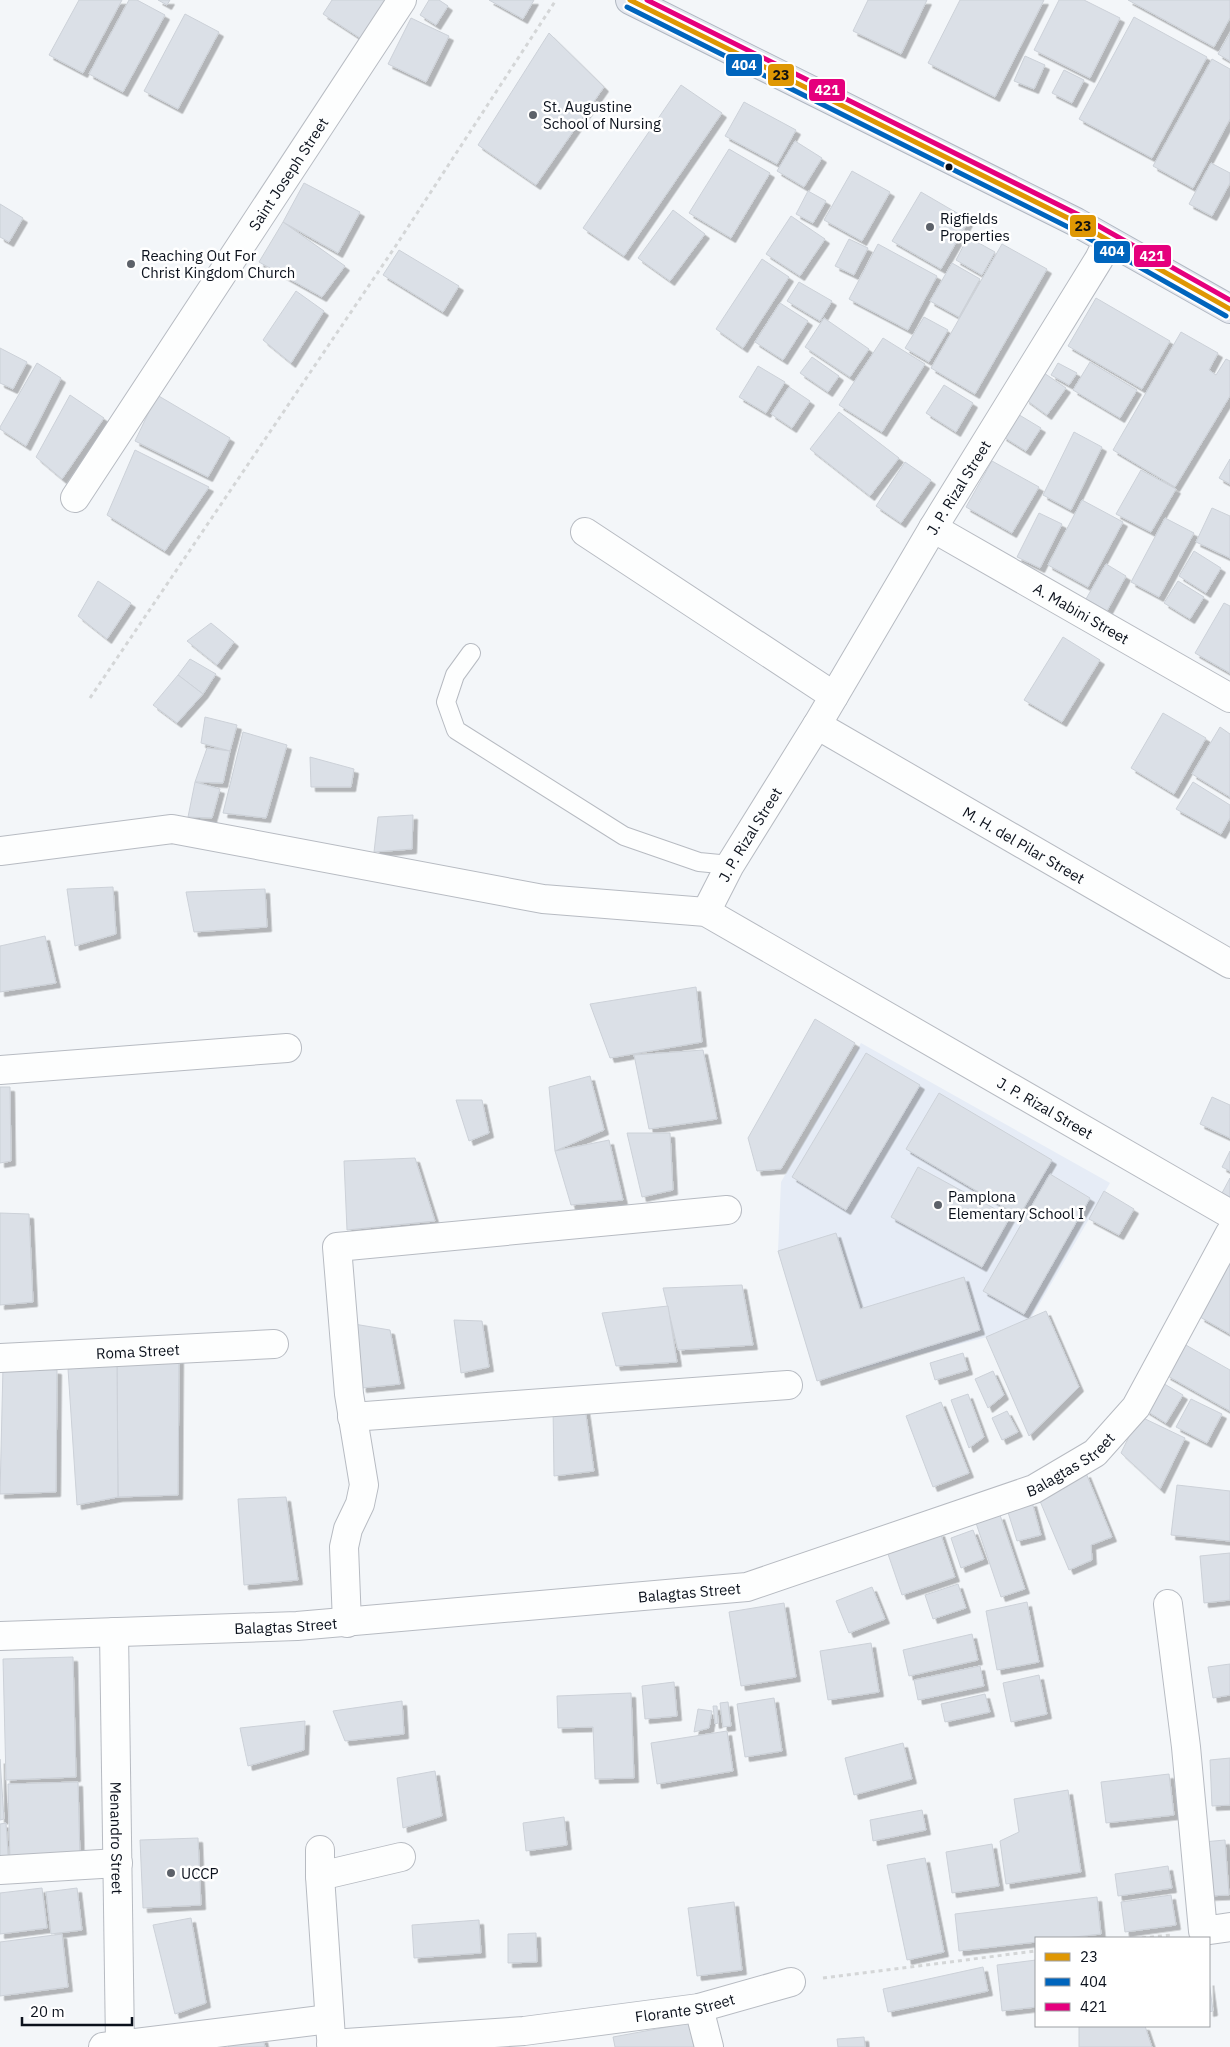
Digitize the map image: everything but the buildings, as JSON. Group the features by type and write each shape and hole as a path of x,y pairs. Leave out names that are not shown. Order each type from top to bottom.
{"highway":[{"path":"630,0 1076,222 1108,242 1230,309"}],"street":[{"name":"Saint Joseph Street","path":"75,498 402,0"},
{"name":"J. P. Rizal Street","path":"1108,242 933,528 817,725 730,865 706,912 1230,1214"},
{"name":"A. Mabini Street","path":"933,528 1230,698"},
{"path":"585,532 834,696"},
{"name":"M. H. del Pilar Street","path":"817,725 1230,964"},
{"path":"0,851 172,829 543,899 706,912"},
{"path":"0,1070 287,1048"},
{"path":"347,1623 344,1548 348,1529 360,1504 364,1485 352,1417 337,1247 727,1210"},
{"name":"Balagtas Street","path":"0,1636 347,1623 747,1587 1034,1489 1095,1453 1136,1407 1230,1233"},
{"name":"Roma Street","path":"0,1358 274,1344"},
{"path":"352,1417 788,1385"},
{"path":"1168,1604 1186,1747 1203,1931 1230,1928"},
{"name":"Menandro Street","path":"112,2045 118,1862 114,1632"},
{"path":"331,2037 320,1863 401,1857"},
{"path":"0,1870 118,1862"},
{"name":"Florante Street","path":"112,2045 524,2031 699,2008 791,1982"},
{"path":"699,2008 709,2047"}],"lane":[{"path":"471,654 455,675 446,702 456,730 624,836 699,862 730,865"}],"path":[{"path":"90,698 394,247 556,0"},
{"path":"791,1982 1035,1951"}],"shaded area":[{"name":"Pamplona Elementary School I","path":"861,1043 1110,1183 1026,1327 817,1381 778,1251 781,1182"}],"transit line":[{"name":"23","path":"630,0 1076,222 1230,309"},
{"name":"421","path":"647,0 1079,215 1230,300"},
{"name":"404","path":"627,7 1072,229 1226,316"}],"place":[{"name":"St. Augustine School of Nursing","path":"533,115"},
{"name":"Rigfields Properties","path":"930,227"},
{"name":"Reaching Out For Christ Kingdom Church","path":"131,264"},
{"name":"Pamplona Elementary School I","path":"938,1205"},
{"name":"UCCP","path":"171,1873"}]}
